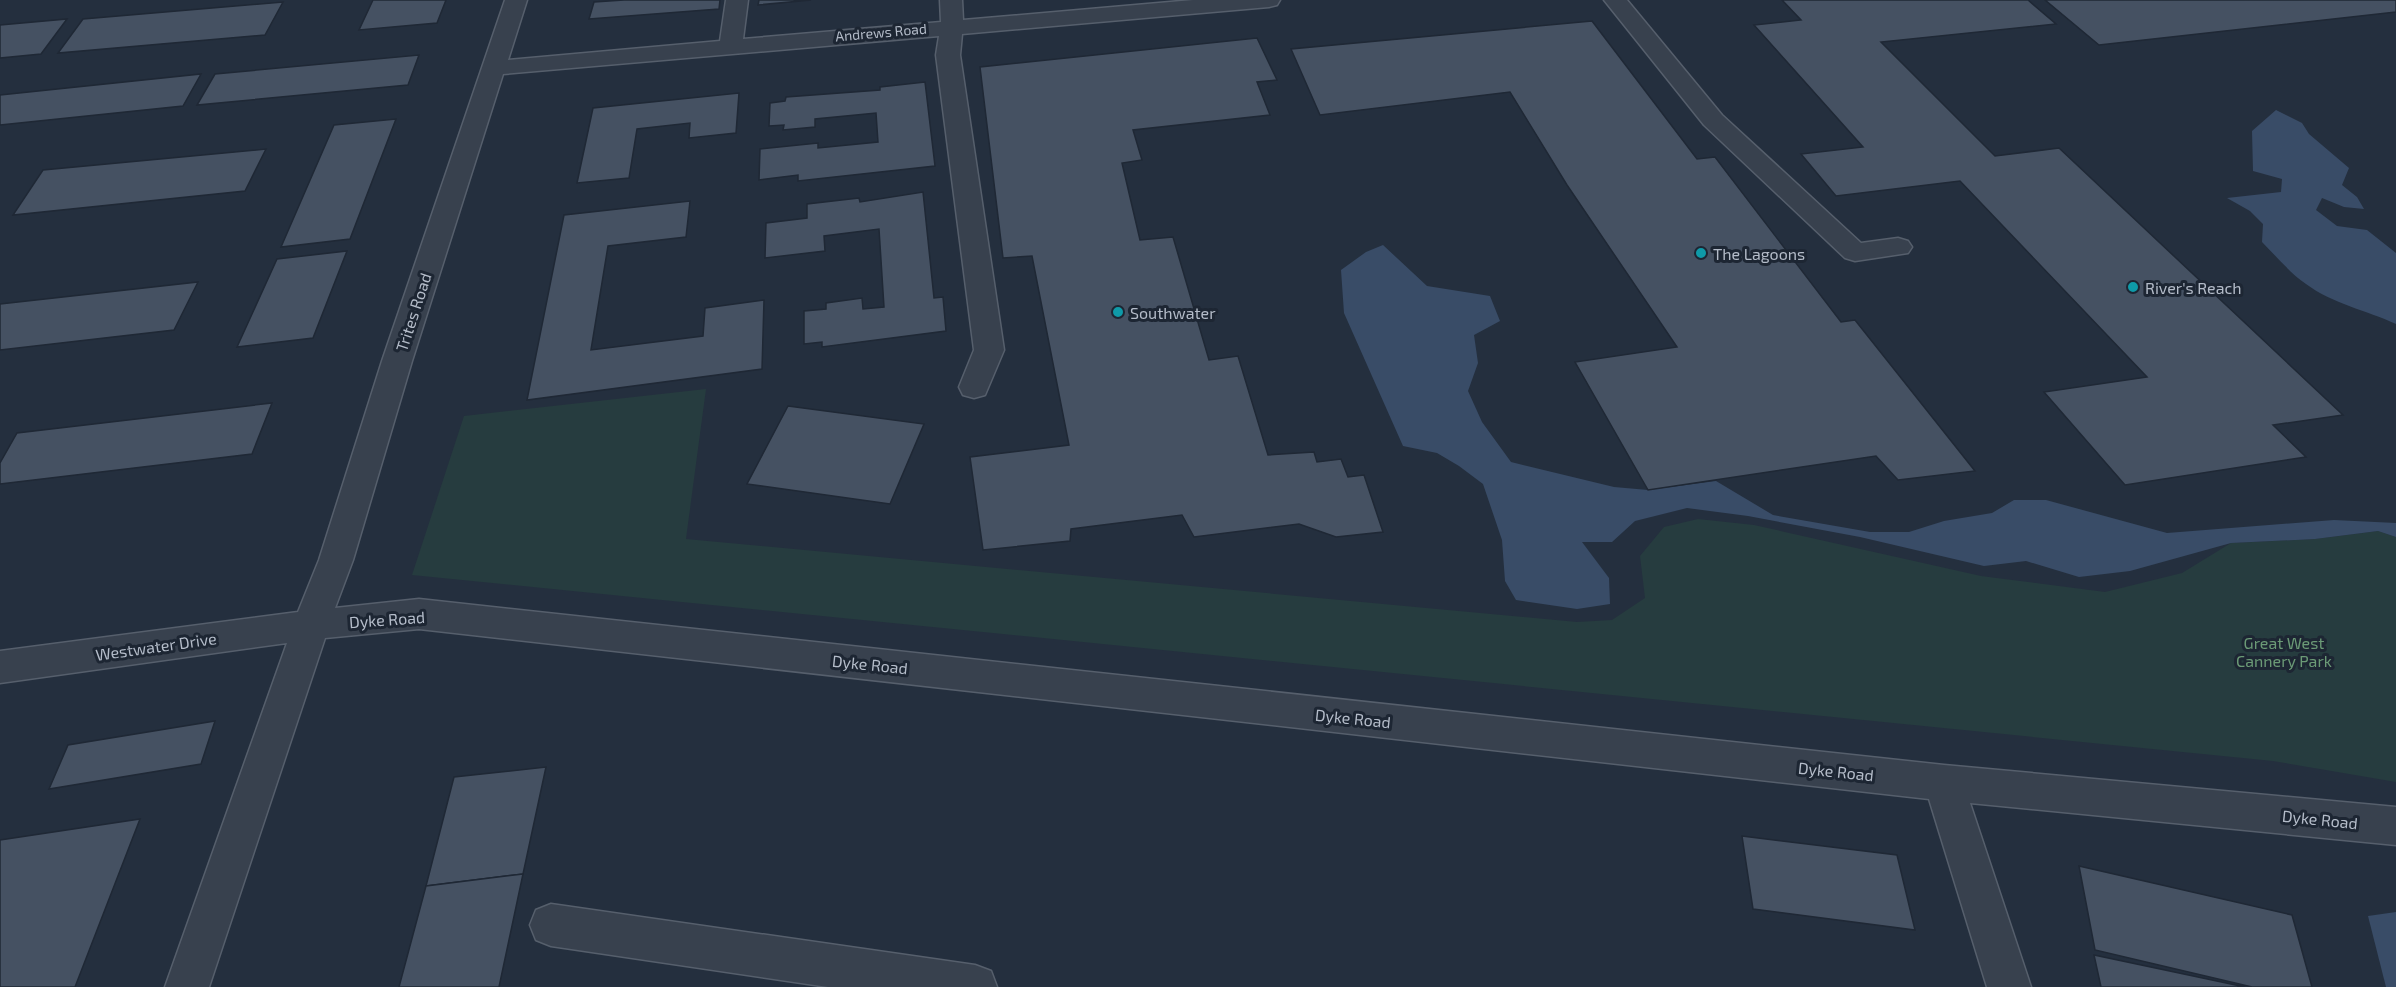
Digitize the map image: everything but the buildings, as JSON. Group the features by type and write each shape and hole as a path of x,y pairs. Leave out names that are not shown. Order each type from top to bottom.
{"street":[{"name":"Trites Road","path":"187,987 311,625 336,560 397,361 516,0"},
{"path":"731,46 737,0"},
{"name":"Andrews Road","path":"494,68 731,46 951,13 1269,0"},
{"path":"1615,0 1713,120 1855,252 1898,247"},
{"path":"951,13 948,55 989,350 974,387"},
{"name":"Dyke Road","path":"311,625 419,614 1944,783 2396,826"},
{"name":"Westwater Drive","path":"0,667 311,625"},
{"path":"1944,783 2009,987"},
{"path":"551,925 975,987"}],"green space":[{"name":"Great West Cannery Park","path":"706,389 686,539 1577,622 1612,620 1645,598 1640,556 1664,527 1698,519 1754,525 1981,576 2105,592 2182,573 2231,543 2315,539 2378,531 2396,537 2396,782 2273,761 412,575 464,416"}],"water":[{"path":"2276,110 2302,123 2309,134 2349,168 2342,185 2357,197 2364,209 2344,207 2322,198 2316,210 2337,226 2367,230 2396,253 2396,324 2327,297 2300,280 2262,242 2263,224 2250,211 2227,198 2281,192 2282,179 2253,171 2252,131"},
{"path":"1383,245 1427,286 1490,296 1500,321 1474,335 1478,363 1468,391 1482,422 1511,462 1614,487 1648,490 1716,481 1773,515 1870,532 1909,532 1944,521 1992,513 2014,500 2046,500 2167,533 2334,520 2396,523 2396,537 2378,531 2315,539 2231,543 2130,571 2079,577 2026,561 1984,566 1860,537 1748,516 1687,508 1635,521 1612,542 1582,542 1609,578 1610,604 1577,609 1516,600 1505,581 1502,540 1483,484 1437,453 1403,446 1344,313 1341,270 1366,252"},
{"path":"2396,912 2396,987 2386,987 2368,916"}],"place":[{"name":"The Lagoons","path":"1701,253"},
{"name":"River's Reach","path":"2133,287"},
{"name":"Southwater","path":"1118,312"}]}
